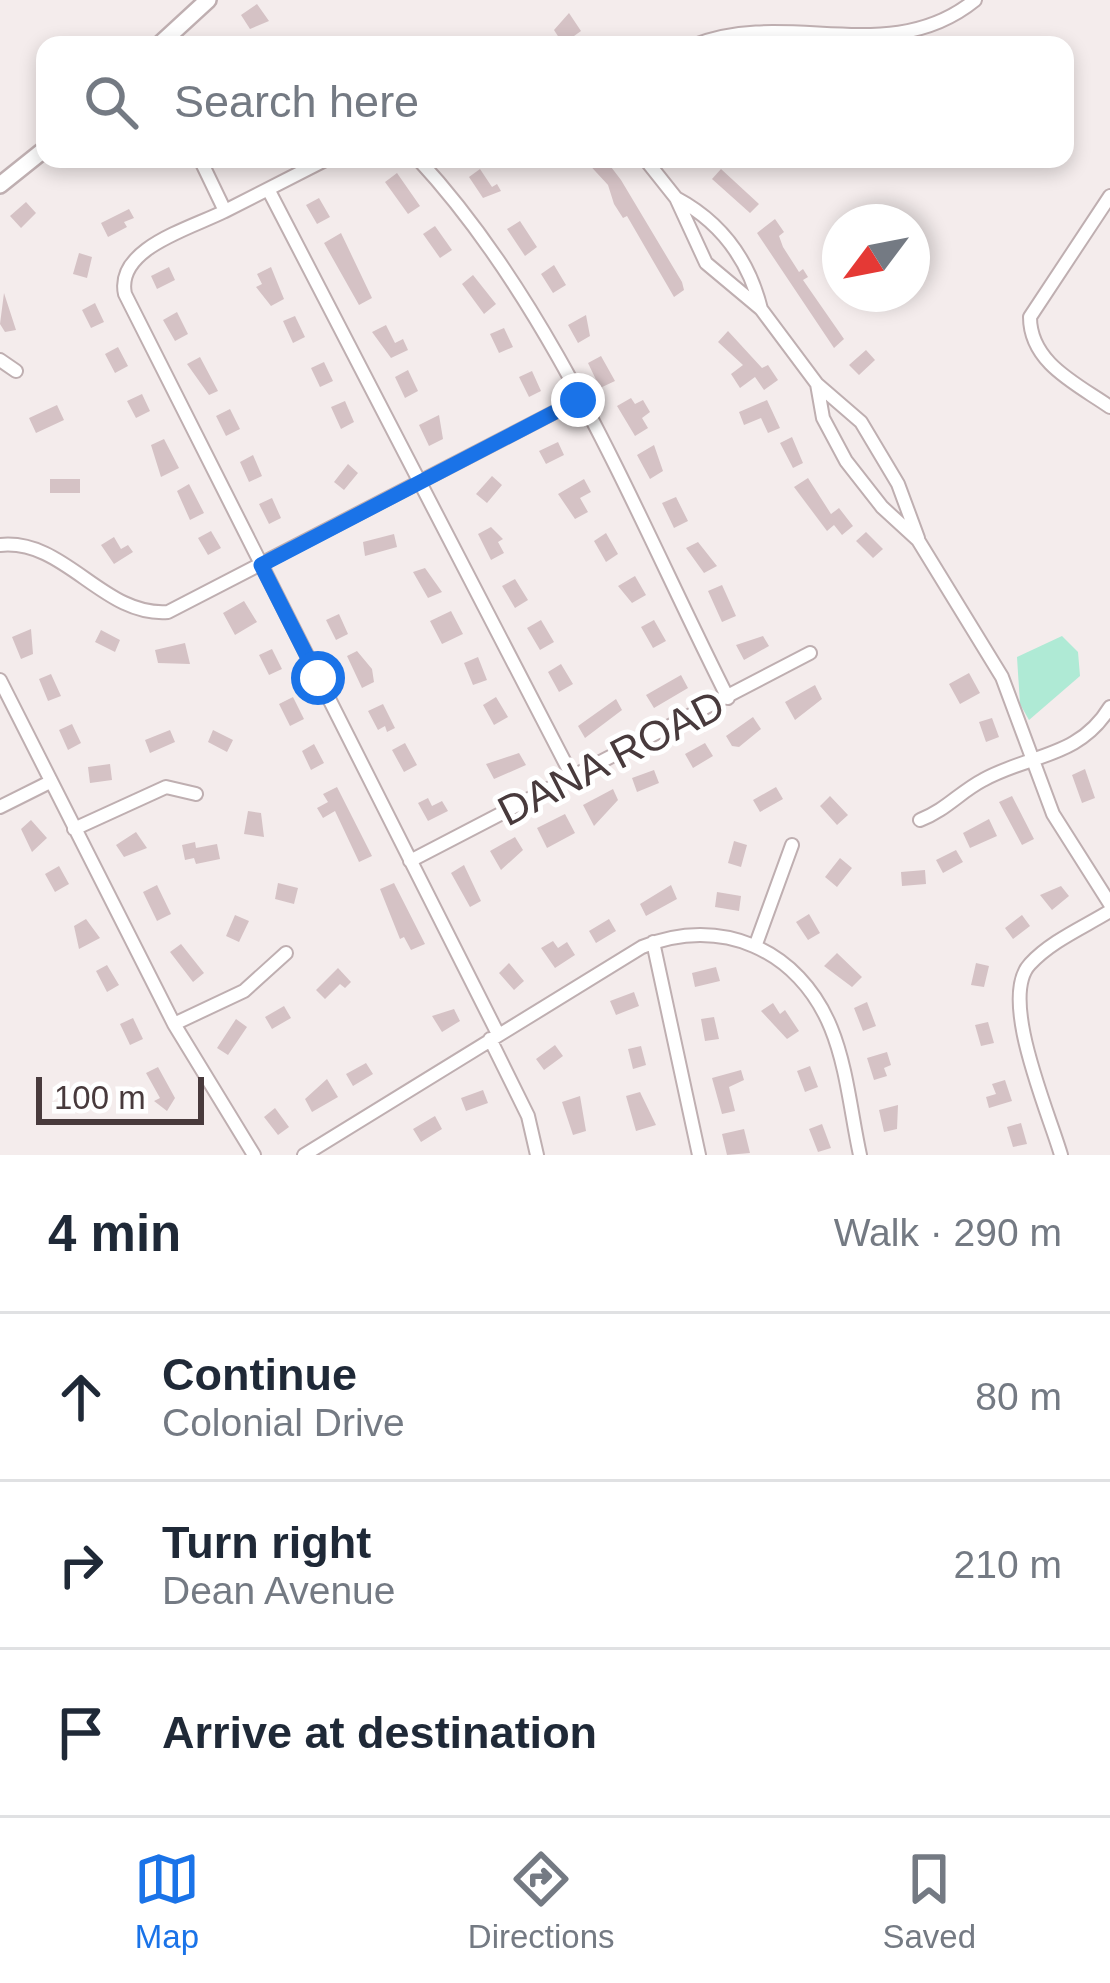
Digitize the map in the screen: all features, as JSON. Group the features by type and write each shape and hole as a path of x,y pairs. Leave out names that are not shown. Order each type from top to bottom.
{"street":[{"path":"169,36 207,0"},
{"path":"899,36 945,20 975,0"},
{"path":"726,36 743,31 870,36"},
{"path":"0,185 36,156"},
{"path":"204,168 225,211"},
{"path":"309,168 132,260 123,286 410,861 494,1037 528,1116 538,1155"},
{"path":"425,168 505,271 578,400 728,698"},
{"path":"652,168 676,199 706,263 730,290 760,309 817,384 845,404 874,442 908,505 918,540"},
{"path":"268,189 573,778"},
{"path":"676,199 706,218 731,244 750,274 760,309"},
{"path":"1109,199 1038,297 1030,328 1043,357 1110,407"},
{"path":"0,360 16,371"},
{"path":"817,384 824,418 852,470 918,540 1003,677 1053,814 1110,908 1040,955 1022,974 1018,987 1019,1015 1061,1155"},
{"path":"0,544 33,548 118,600 155,613 181,607 578,400"},
{"name":"DANA ROAD","path":"410,861 810,653"},
{"path":"0,680 174,1024 254,1155"},
{"path":"920,820 944,811 986,778 1085,739 1110,707"},
{"path":"0,807 50,782"},
{"path":"74,829 166,787 196,794"},
{"path":"756,944 791,845"},
{"path":"304,1155 653,943 704,932 756,944 797,977 829,1024 860,1155"},
{"path":"653,943 699,1155"},
{"path":"174,1024 244,991 286,953"}],"shaded area":[{"path":"1062,636 1078,652 1080,676 1029,720 1020,704 1017,657"}],"building":[{"path":"257,4 269,21 250,29 241,15"},
{"path":"569,13 581,31 558,36 554,30"},
{"path":"592,168 612,168 621,180 682,282 684,290 674,297 627,216 623,218 614,204 608,185"},
{"path":"480,169 492,187 497,184 501,191 483,198 469,177"},
{"path":"721,169 759,204 750,213 712,179"},
{"path":"397,173 420,206 408,214 385,182"},
{"path":"319,198 330,217 317,224 306,205"},
{"path":"26,202 36,213 21,228 10,216"},
{"path":"129,209 134,218 108,237 101,223"},
{"path":"775,219 784,232 779,236 783,247 799,272 803,269 808,277 803,280 844,339 834,348 757,233"},
{"path":"520,221 537,247 525,256 507,229"},
{"path":"435,226 452,250 440,258 423,234"},
{"path":"341,233 372,298 359,305 324,243"},
{"path":"79,253 92,257 87,278 73,274"},
{"path":"554,265 566,285 553,293 541,274"},
{"path":"169,267 175,280 157,289 151,276"},
{"path":"271,267 284,299 271,306 256,287 262,284 257,274"},
{"path":"473,275 496,304 484,314 462,284"},
{"path":"4,293 16,330 5,332 0,324"},
{"path":"95,303 104,322 91,328 82,310"},
{"path":"177,312 188,334 175,341 163,320"},
{"path":"586,315 590,336 578,343 568,325"},
{"path":"295,316 305,337 293,343 283,321"},
{"path":"386,325 395,343 403,339 408,350 391,358 372,332"},
{"path":"504,328 513,347 499,353 490,334"},
{"path":"728,331 762,368 768,365 778,380 764,390 755,377 740,388 731,374 743,365 718,342"},
{"path":"118,347 128,366 115,373 105,354"},
{"path":"866,350 875,360 859,375 849,365"},
{"path":"601,356 615,381 600,388 588,363"},
{"path":"200,357 218,391 209,395 187,364"},
{"path":"324,362 333,381 320,387 311,368"},
{"path":"408,370 418,391 405,398 395,377"},
{"path":"532,371 541,391 529,397 519,377"},
{"path":"142,394 150,411 136,418 127,401"},
{"path":"631,398 635,404 643,400 650,412 642,418 648,428 635,436 617,406"},
{"path":"767,400 780,428 768,433 761,418 744,425 739,412"},
{"path":"345,401 354,422 341,429 331,407"},
{"path":"57,405 64,420 36,433 29,418"},
{"path":"230,409 240,429 226,436 216,416"},
{"path":"439,415 443,439 429,446 419,425"},
{"path":"792,437 803,463 793,468 780,443"},
{"path":"164,439 179,468 161,477 151,445"},
{"path":"558,442 564,455 546,464 539,451"},
{"path":"654,445 663,471 650,479 637,455"},
{"path":"253,455 262,476 249,482 240,462"},
{"path":"348,464 358,473 344,490 334,482"},
{"path":"492,476 502,485 487,503 476,494"},
{"path":"808,478 831,514 839,508 853,526 842,535 834,525 827,531 794,487"},
{"path":"50,479 80,479 80,493 50,493"},
{"path":"584,479 591,492 580,498 588,512 575,519 558,494"},
{"path":"189,484 204,513 190,520 177,491"},
{"path":"676,497 688,521 674,528 662,503"},
{"path":"272,498 281,518 269,524 259,504"},
{"path":"491,527 503,539 498,542 504,553 491,560 478,534"},
{"path":"211,531 221,548 208,555 198,538"},
{"path":"866,532 883,549 873,558 856,541"},
{"path":"606,533 618,554 606,562 594,541"},
{"path":"394,534 397,547 365,556 363,542"},
{"path":"114,537 121,549 128,545 133,552 114,564 101,545"},
{"path":"698,542 717,566 704,573 686,548"},
{"path":"425,568 442,592 428,598 413,572"},
{"path":"635,576 646,595 632,603 618,586"},
{"path":"515,579 528,600 515,608 502,586"},
{"path":"722,585 736,616 722,622 708,591"},
{"path":"244,601 257,622 235,635 223,613"},
{"path":"451,611 463,634 442,644 430,621"},
{"path":"339,614 348,634 336,640 326,620"},
{"path":"541,620 554,642 540,650 527,628"},
{"path":"654,620 666,641 653,648 641,627"},
{"path":"31,629 33,654 21,659 12,637"},
{"path":"101,630 120,640 115,652 95,642"},
{"path":"763,636 769,646 744,660 736,645"},
{"path":"185,643 190,664 158,663 155,650"},
{"path":"272,649 282,669 269,675 259,655"},
{"path":"357,651 372,669 374,682 362,688 347,656"},
{"path":"478,657 487,680 473,685 464,663"},
{"path":"561,664 573,684 559,692 548,672"},
{"path":"969,673 980,693 960,704 949,684"},
{"path":"51,674 61,696 48,701 39,679"},
{"path":"681,675 688,688 654,708 646,695"},
{"path":"815,685 822,699 795,720 785,702"},
{"path":"293,697 304,719 290,726 279,704"},
{"path":"496,697 508,717 494,725 483,705"},
{"path":"616,699 622,710 585,738 578,726"},
{"path":"383,704 395,728 387,732 385,726 378,730 368,711"},
{"path":"753,717 761,729 739,747 732,746 726,736"},
{"path":"992,718 999,737 986,742 979,722"},
{"path":"72,724 81,743 68,750 59,730"},
{"path":"170,730 175,742 150,753 145,740"},
{"path":"213,730 233,740 227,752 208,742"},
{"path":"405,743 417,765 404,772 392,750"},
{"path":"705,743 713,756 693,768 685,754"},
{"path":"314,744 324,763 311,770 302,751"},
{"path":"519,753 526,765 494,779 486,764"},
{"path":"110,764 112,780 90,783 88,767"},
{"path":"1085,769 1095,798 1082,803 1072,775"},
{"path":"654,770 659,783 637,792 632,778"},
{"path":"337,787 372,856 359,862 335,811 323,818 317,808 328,802 323,794"},
{"path":"776,787 783,799 760,812 753,800"},
{"path":"613,789 618,800 594,826 583,805"},
{"path":"830,796 848,815 837,825 820,806"},
{"path":"1012,796 1034,839 1022,845 999,802"},
{"path":"428,798 432,806 442,801 448,811 428,821 418,803"},
{"path":"248,811 261,813 264,837 244,834"},
{"path":"565,814 575,833 547,848 537,828"},
{"path":"989,819 997,836 970,848 963,833"},
{"path":"31,820 47,838 32,852 21,829"},
{"path":"136,832 147,848 124,857 116,845"},
{"path":"515,837 523,850 501,870 490,851"},
{"path":"734,841 747,845 741,867 728,863"},
{"path":"195,842 196,848 217,844 220,859 196,864 194,858 185,860 182,845"},
{"path":"956,850 963,862 943,873 936,860"},
{"path":"840,858 852,868 837,887 825,877"},
{"path":"464,865 481,901 470,907 451,873"},
{"path":"59,866 69,884 55,892 45,874"},
{"path":"925,870 926,884 902,886 901,872"},
{"path":"278,883 298,888 294,904 275,899"},
{"path":"394,883 425,944 411,950 404,937 400,939 380,889"},
{"path":"157,885 171,914 157,921 143,892"},
{"path":"671,885 677,899 646,916 640,904"},
{"path":"1061,886 1069,896 1052,910 1040,895"},
{"path":"717,892 741,896 739,911 715,907"},
{"path":"809,914 820,933 808,940 796,922"},
{"path":"235,915 249,921 239,942 226,936"},
{"path":"1022,915 1030,926 1013,939 1005,928"},
{"path":"86,919 100,938 79,949 74,926"},
{"path":"609,919 616,931 596,943 589,931"},
{"path":"553,941 558,948 567,942 575,955 555,968 541,948"},
{"path":"181,944 204,973 193,982 170,952"},
{"path":"837,953 862,977 852,987 824,966"},
{"path":"509,963 524,981 514,990 499,973"},
{"path":"976,963 989,966 984,987 971,985"},
{"path":"107,965 119,985 107,992 96,971"},
{"path":"716,967 720,981 695,987 692,973"},
{"path":"338,968 351,982 345,988 340,984 325,999 316,990"},
{"path":"634,992 639,1006 616,1015 610,1001"},
{"path":"867,1002 876,1026 863,1031 854,1008"},
{"path":"773,1003 780,1014 785,1010 799,1031 787,1039 761,1011"},
{"path":"284,1006 291,1018 272,1029 265,1017"},
{"path":"454,1009 460,1021 442,1032 432,1016"},
{"path":"714,1017 719,1039 705,1041 701,1019"},
{"path":"133,1018 143,1039 130,1045 120,1024"},
{"path":"236,1019 247,1027 228,1055 217,1048"},
{"path":"988,1022 994,1043 981,1046 975,1025"},
{"path":"555,1045 563,1056 544,1070 536,1059"},
{"path":"641,1046 646,1065 633,1069 628,1049"},
{"path":"887,1052 891,1065 884,1068 887,1076 874,1080 867,1058"},
{"path":"366,1063 373,1074 353,1086 346,1074"},
{"path":"810,1066 818,1087 805,1092 797,1071"},
{"path":"158,1067 175,1098 167,1111 154,1101 160,1098 146,1073"},
{"path":"741,1070 744,1080 729,1087 735,1111 722,1114 712,1078"},
{"path":"327,1079 338,1097 312,1112 305,1099"},
{"path":"1005,1080 1012,1101 989,1108 986,1097 996,1094 992,1084"},
{"path":"483,1090 488,1103 466,1111 461,1098"},
{"path":"640,1092 656,1125 636,1131 626,1096"},
{"path":"580,1096 586,1131 573,1135 562,1102"},
{"path":"898,1105 897,1129 884,1132 879,1110"},
{"path":"275,1108 289,1127 278,1135 264,1117"},
{"path":"435,1116 442,1129 421,1142 413,1129"},
{"path":"1021,1123 1027,1144 1013,1147 1007,1127"},
{"path":"822,1124 831,1148 818,1152 809,1129"},
{"path":"744,1129 750,1153 727,1155 722,1134"}],"route":[{"path":"318,678 261,565 578,400"}]}
